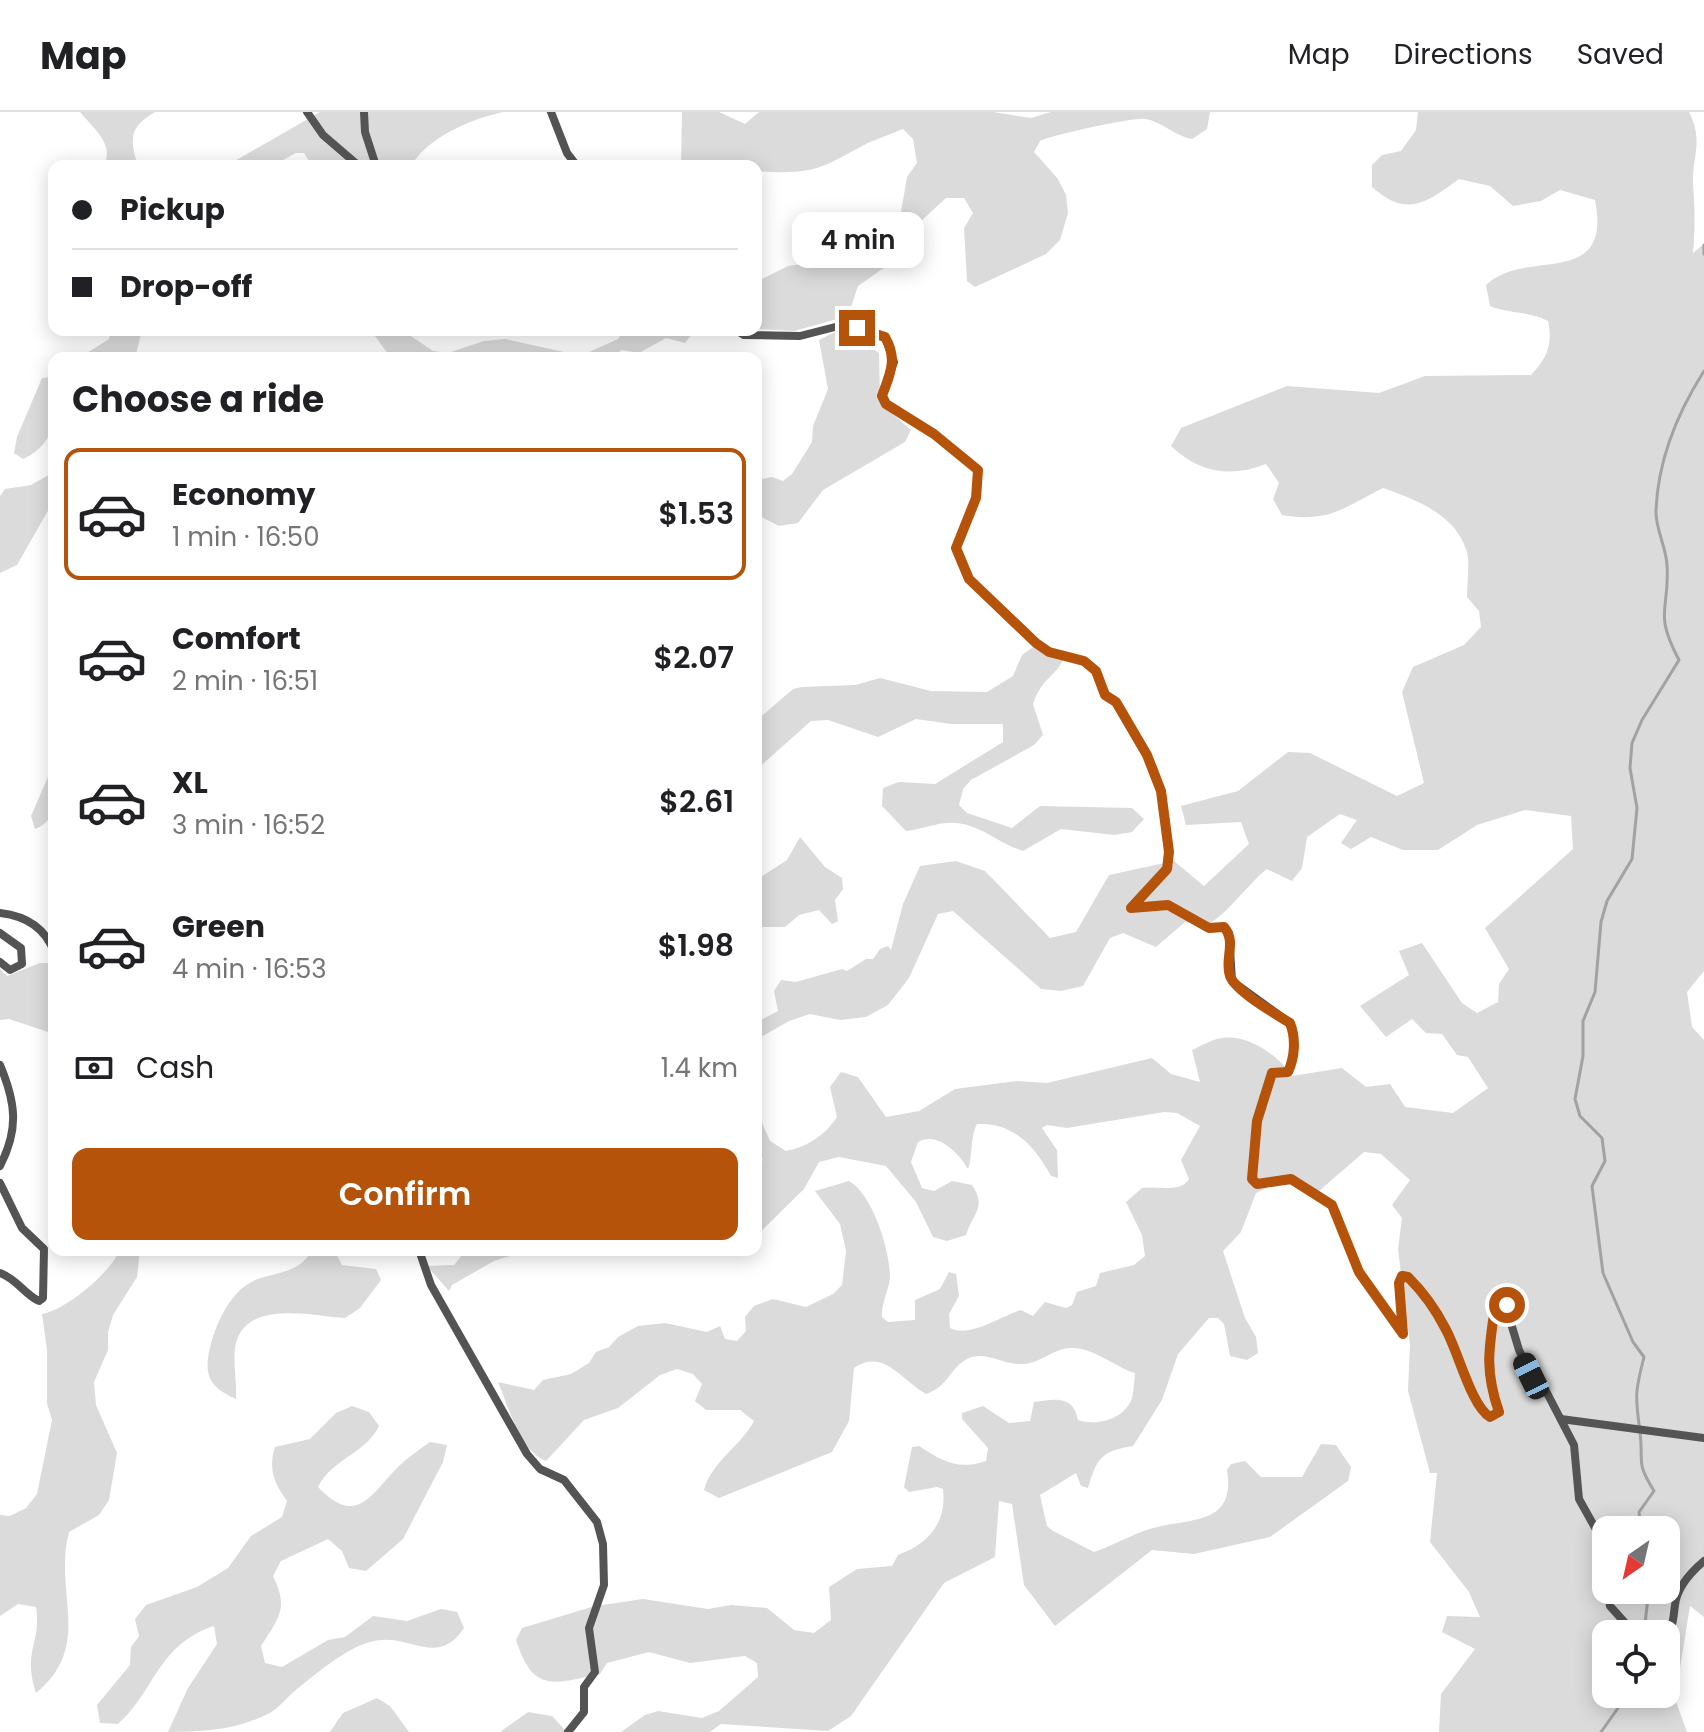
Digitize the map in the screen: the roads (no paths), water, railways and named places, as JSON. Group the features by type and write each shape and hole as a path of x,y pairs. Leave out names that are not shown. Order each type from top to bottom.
{"street":[{"path":"307,112 323,135 352,160"},
{"path":"364,112 365,132 374,160"},
{"path":"551,112 572,160"},
{"path":"762,335 800,336 839,326 885,337 894,362 882,396 886,404 934,434 978,470 976,498 956,548 969,579 1036,643 1049,652 1084,661 1096,671 1105,695 1116,702 1124,713 1161,791 1169,852 1167,869 1131,908 1168,905 1209,928 1224,927 1230,943 1228,967 1232,981 1290,1023 1294,1033 1293,1063 1288,1072 1272,1073 1261,1101 1252,1179 1257,1184 1291,1179 1332,1205 1359,1272 1403,1334 1399,1283 1402,1276 1408,1277 1445,1327 1462,1360 1474,1400 1490,1417 1499,1412 1489,1386 1489,1348 1496,1301 1500,1296 1504,1300 1519,1350 1574,1445 1579,1499 1598,1533 1610,1606 1622,1620"},
{"path":"0,913 21,917 37,925 48,942"},
{"path":"0,933 21,948 23,956 22,964 15,970 0,962"},
{"path":"0,1065 13,1117 12,1144 0,1166"},
{"path":"0,1183 22,1228 44,1249 43,1298 39,1301 32,1298 11,1277 0,1273"},
{"path":"421,1256 431,1285 527,1454 540,1469 564,1480 597,1522 603,1544 604,1585 589,1628 595,1672 584,1687 584,1712 568,1732"},
{"path":"1561,1419 1704,1438"},
{"path":"1674,1620 1675,1602 1685,1581 1704,1561"}],"waterway":[{"path":"1704,245 1704,254"},
{"path":"1639,1516 1654,1491 1642,1467 1637,1410 1637,1387 1644,1357 1633,1342 1603,1273 1592,1186 1605,1161 1602,1138 1580,1116 1575,1099 1583,1056 1583,1021 1595,992 1601,922 1607,901 1632,859 1637,808 1630,768 1632,743 1642,720 1679,660 1665,621 1667,565 1656,517 1658,491 1671,437 1704,371"},
{"path":"1645,1620 1647,1604"},
{"path":"1601,1732 1618,1708"}]}
